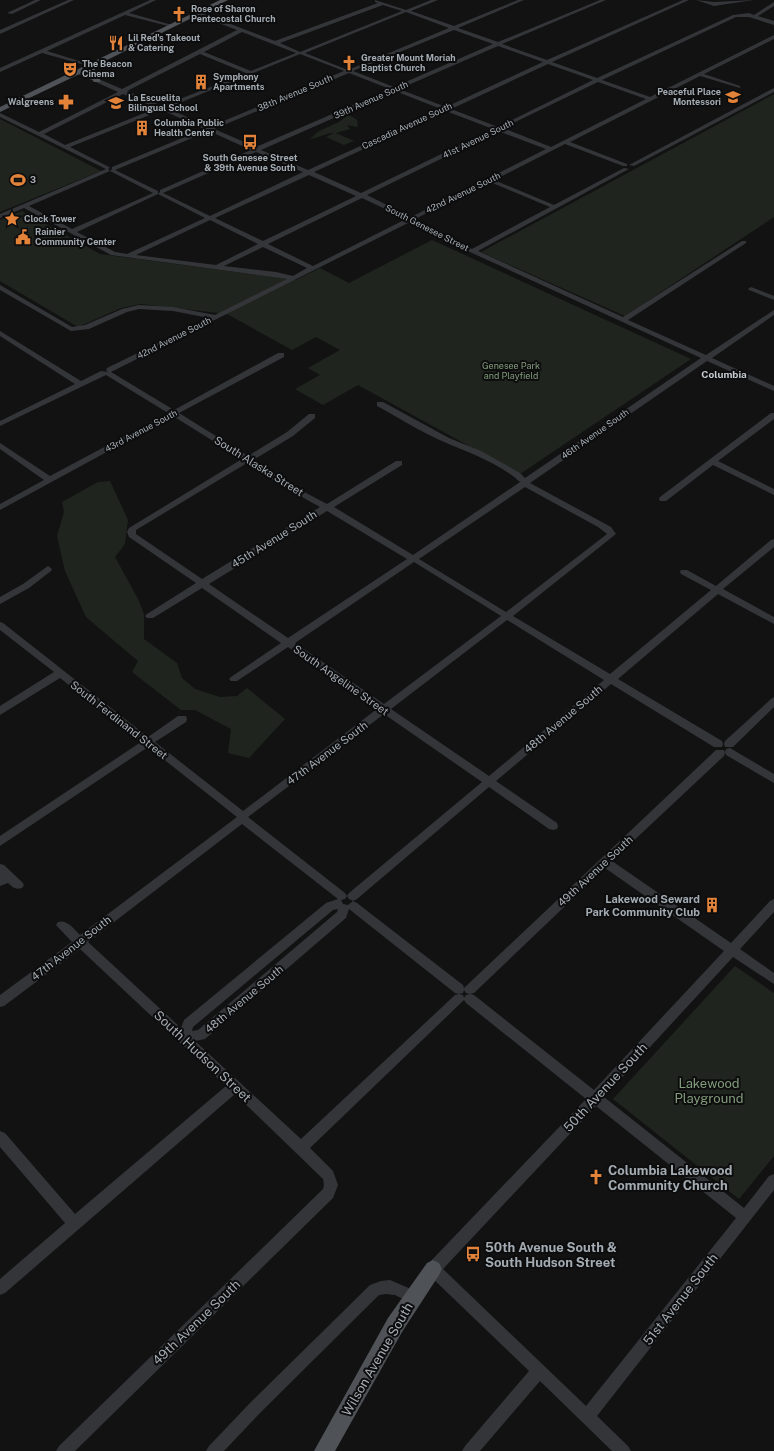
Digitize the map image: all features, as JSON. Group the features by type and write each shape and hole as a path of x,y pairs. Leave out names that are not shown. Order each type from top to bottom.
{"main road":[{"path":"1,111 91,65 225,0"},
{"path":"91,65 91,72 97,80"},
{"name":"Wilson Avenue South","path":"324,1451 395,1325 433,1269"}],"street":[{"path":"16,15 7,12 39,0"},
{"path":"0,32 72,0"},
{"path":"0,70 154,0"},
{"path":"375,0 651,99"},
{"path":"65,147 436,0"},
{"name":"38th Avenue South","path":"0,216 522,0"},
{"path":"591,0 601,1"},
{"name":"Cascadia Avenue South","path":"128,256 445,108 687,0"},
{"path":"698,0 714,4 752,0"},
{"name":"39th Avenue South","path":"72,232 498,44 601,1"},
{"path":"276,43 382,2"},
{"path":"754,17 774,4"},
{"path":"123,13 170,26"},
{"path":"197,13 551,149"},
{"name":"41st Avenue South","path":"216,267 598,80 735,16 742,15 754,17"},
{"path":"23,17 29,19"},
{"path":"754,17 774,23"},
{"path":"40,134 242,30"},
{"name":"42nd Avenue South","path":"0,424 108,372 312,268 774,37"},
{"path":"42,51 91,65"},
{"path":"200,52 252,73"},
{"name":"South Genesee Street","path":"78,72 361,195 473,251 774,389"},
{"path":"699,74 738,87"},
{"path":"473,251 628,166 774,90"},
{"path":"1,111 12,120 110,170 312,268"},
{"path":"566,142 628,166"},
{"path":"490,180 554,207"},
{"path":"24,206 113,254 276,274 294,278"},
{"path":"623,320 647,306 697,271 744,242"},
{"path":"0,287 67,328 85,328 131,308 150,307 215,317"},
{"path":"751,289 774,298"},
{"name":"46th Avenue South","path":"234,679 289,644 774,312"},
{"path":"0,333 81,385"},
{"name":"43rd Avenue South","path":"0,507 281,355"},
{"name":"South Alaska Street","path":"108,372 254,465 413,559 774,779"},
{"path":"380,404 446,440 478,453 517,476 525,483"},
{"path":"663,499 774,415"},
{"path":"248,460 290,434 312,416"},
{"path":"0,445 50,480"},
{"name":"South Angeline Street","path":"248,460 133,528 131,532 132,535 553,826"},
{"path":"713,462 774,492"},
{"name":"45th Avenue South","path":"150,616 326,507 335,504 399,463"},
{"name":"47th Avenue South","path":"0,1002 507,616 612,534 602,525 525,483"},
{"name":"48th Avenue South","path":"346,902 342,915 201,1035 184,1038 188,1024 330,906 346,902 774,542"},
{"path":"0,601 26,586 48,568"},
{"path":"684,572 774,621"},
{"name":"South Ferdinand Street","path":"0,625 346,902 744,1217"},
{"path":"0,711 60,673"},
{"name":"49th Avenue South","path":"301,1148 774,701"},
{"path":"0,842 182,719"},
{"path":"605,862 774,979"},
{"path":"0,868 4,879 18,885"},
{"name":"50th Avenue South","path":"433,1269 595,1098 774,904"},
{"name":"South Hudson Street","path":"62,925 184,1038 328,1175 331,1185 328,1193"},
{"path":"0,1288 235,1086"},
{"path":"0,1137 75,1224"},
{"name":"51st Avenue South","path":"587,1417 774,1180"},
{"name":"49th Avenue South","path":"64,1451 328,1193"},
{"path":"433,1269 623,1451"},
{"path":"214,1451 304,1359 375,1290 383,1286 389,1286 413,1297"},
{"path":"470,1451 539,1370"}],"green space":[{"path":"774,94 774,217 625,316 481,252"},
{"path":"347,116 351,116 357,120 358,126 347,125 350,129 336,133 354,141 344,145 326,137 334,133 310,139 319,131 339,122"},
{"path":"0,119 101,171 0,212"},
{"name":"Genesee Park and Playfield","path":"22,211 100,254 296,280 320,268 349,283 432,240 691,359 520,474 358,385 323,405 295,389 320,375 308,368 340,350 316,337 292,350 227,314 141,304 121,308 78,327 0,281 0,220"},
{"path":"110,481 128,520 125,544 115,557 138,599 144,614 144,639 177,663 182,678 195,689 220,697 237,696 247,688 285,719 249,758 228,753 231,729 195,710 181,710 132,672 138,661 86,617 65,571 57,536 64,512 62,502 98,482"},
{"name":"Lakewood Playground","path":"735,966 774,993 774,1156 739,1199 613,1099"}],"place":[{"name":"Rose of Sharon Pentecostal Church","path":"179,14"},
{"name":"Lil Red's Takeout & Catering","path":"116,43"},
{"name":"Greater Mount Moriah Baptist Church","path":"349,63"},
{"name":"The Beacon Cinema","path":"70,69"},
{"name":"Symphony Apartments","path":"201,82"},
{"name":"Peaceful Place Montessori","path":"733,97"},
{"name":"Walgreens","path":"66,102"},
{"name":"La Escuelita Bilingual School","path":"116,103"},
{"name":"Columbia Public Health Center","path":"142,128"},
{"name":"South Genesee Street & 39th Avenue South","path":"250,142"},
{"name":"3","path":"18,180"},
{"name":"Clock Tower","path":"12,219"},
{"name":"Rainier Community Center","path":"23,237"},
{"name":"Lakewood Seward Park Community Club","path":"712,905"},
{"name":"Columbia Lakewood Community Church","path":"596,1177"},
{"name":"50th Avenue South & South Hudson Street","path":"473,1254"}],"district":[{"name":"Columbia","path":"724,374"}]}
